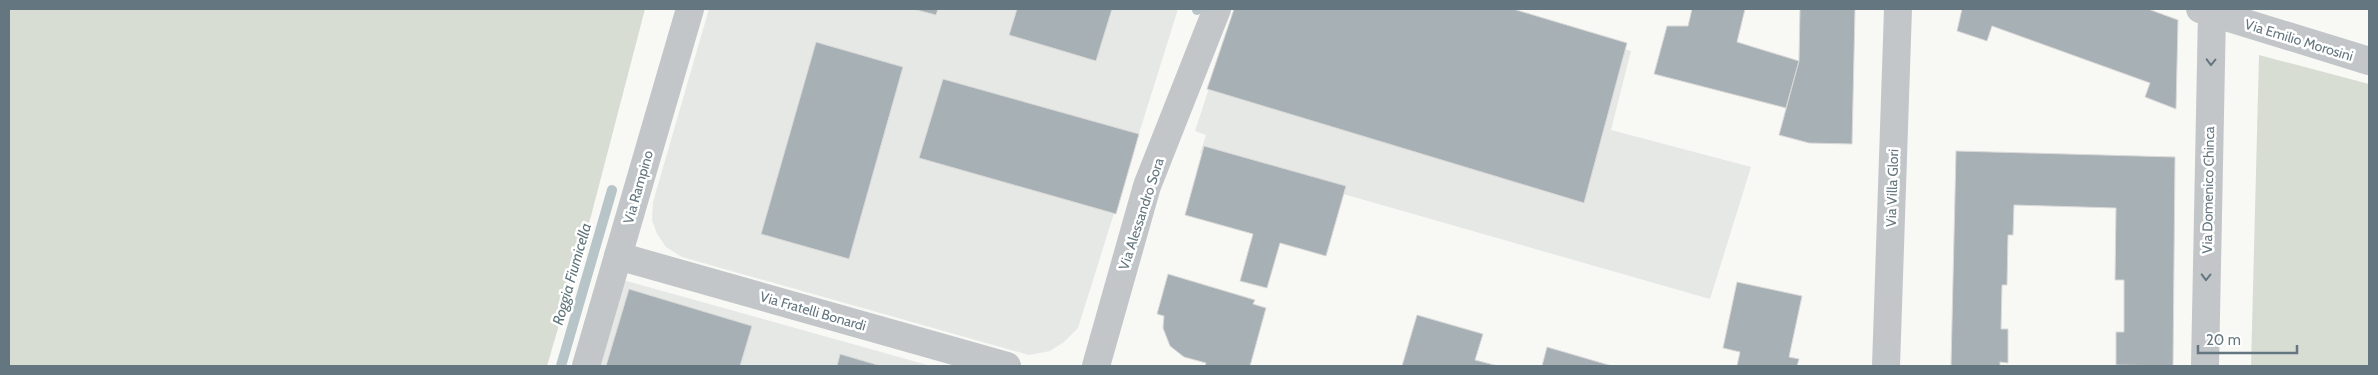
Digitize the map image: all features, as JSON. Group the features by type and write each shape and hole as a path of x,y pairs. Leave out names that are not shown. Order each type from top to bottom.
{"street":[{"name":"Via Rampino","path":"586,366 690,9"},
{"name":"Via Alessandro Sora","path":"1096,366 1147,186 1217,9"},
{"name":"Via Villa Glori","path":"1886,366 1898,9"},
{"name":"Via Emilio Morosini","path":"2206,11 2369,61"},
{"name":"Via Domenico Chinca","path":"2204,366 2206,11"},
{"name":"Via Fratelli Bonardi","path":"618,256 1007,366"}],"shaded area":[{"path":"9,9 645,9 591,216 547,366 9,366"},
{"path":"709,9 1178,9 1078,328 1064,342 1050,351 1029,355 682,257 666,247 657,234 652,220 653,202"},
{"path":"1235,9 1485,9 1631,51 1611,130 1751,167 1710,299 1200,153 1206,135 1195,131"},
{"path":"2259,55 2369,84 2369,366 2251,366"},
{"path":"623,280 931,366 600,366"}],"building":[{"path":"913,9 938,9 936,15"},
{"path":"1017,9 1112,9 1096,61 1009,35"},
{"path":"1234,9 1513,9 1627,43 1584,203 1207,89"},
{"path":"1692,9 1745,9 1737,42 1799,61 1786,108 1654,74 1667,26 1688,26"},
{"path":"1800,9 1855,9 1852,144 1809,143 1779,135 1799,61"},
{"path":"1962,9 2148,9 2178,20 2176,109 2145,97 2150,83 1992,26 1987,41 1957,31"},
{"path":"816,42 903,67 849,259 761,234"},
{"path":"943,79 1139,134 1116,214 919,158"},
{"path":"1204,146 1346,186 1326,256 1280,243 1267,288 1240,281 1253,234 1185,215"},
{"path":"1956,151 2175,157 2173,366 2116,365 2116,332 2124,332 2124,280 2115,280 2116,208 2014,205 2013,235 2008,235 2007,285 2002,285 2001,329 2008,329 2008,363 2000,362 2000,366 1951,366"},
{"path":"1168,274 1255,300 1253,304 1266,308 1250,366 1205,366 1206,363 1184,357 1170,346 1163,328 1164,316 1157,314"},
{"path":"1737,282 1802,296 1789,357 1799,359 1797,366 1737,366 1740,352 1723,348"},
{"path":"629,289 752,326 740,366 606,366"},
{"path":"1417,315 1483,334 1475,360 1498,366 1402,366"},
{"path":"1547,347 1612,366 1542,366"},
{"path":"840,354 881,366 837,366"}],"waterway":[{"name":"Roggia Fiumicella","path":"561,366 612,190"}]}
